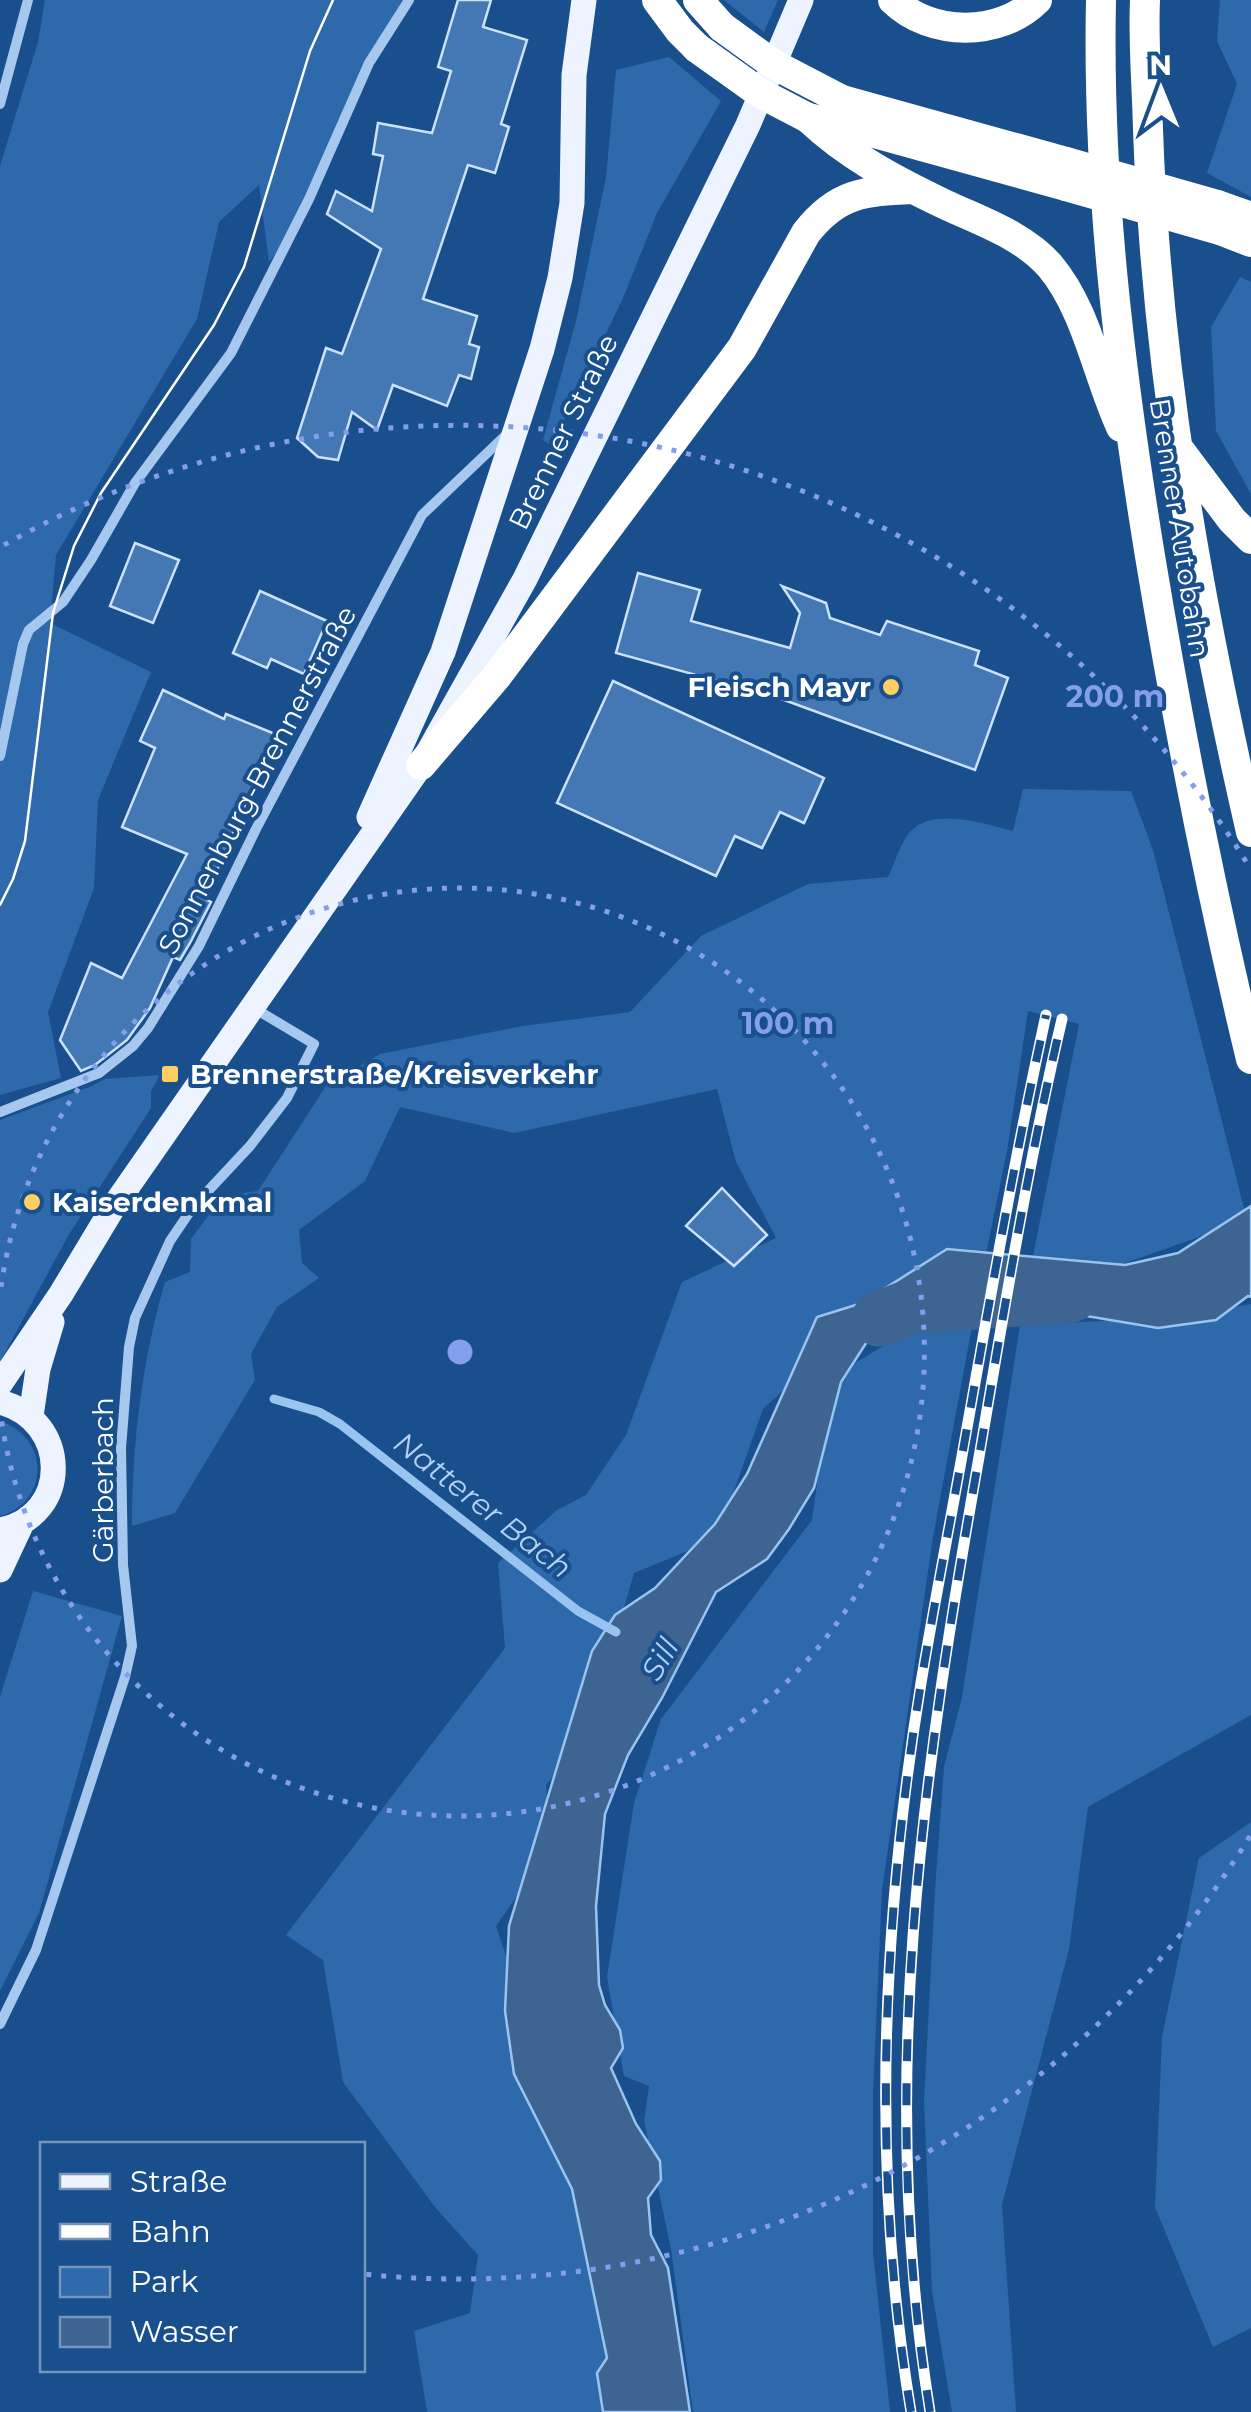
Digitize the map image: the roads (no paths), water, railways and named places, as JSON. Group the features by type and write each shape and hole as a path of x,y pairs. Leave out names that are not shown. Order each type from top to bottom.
{"highway":[{"path":"658,0 697,48 760,94 808,118 1066,174 1218,218 1251,217"},
{"path":"698,0 722,27 772,64 913,189 1005,232 1048,264 1078,314 1104,389 1134,452"},
{"path":"893,0 933,23 972,28 1009,19 1038,0"},
{"name":"Brenner Autobahn","path":"1101,0 1105,186 1113,291 1134,452 1197,822 1251,1059"},
{"name":"Brenner Autobahn","path":"1144,0 1157,287 1177,446 1194,558 1248,821"},
{"path":"421,765 498,676 742,348 819,216 839,200 858,194 913,189"},
{"path":"1218,218 1251,242"},
{"path":"1177,446 1232,520 1251,539"}],"main road":[{"name":"Brenner Straße","path":"345,872 443,652 547,332 572,204 574,75 584,0"},
{"name":"Brenner Straße","path":"0,1384 114,1206 421,765 524,579 748,125 802,0"},
{"name":"Brenner Straße","path":"31,1416 38,1369 61,1294"},
{"path":"0,1402 31,1416 44,1432 52,1450 54,1472 49,1492 38,1510 11,1526 0,1570"}],"street":[{"path":"0,104 28,0"},
{"path":"0,756 29,630 63,602 135,483 231,353 310,199 369,63 409,0"},
{"name":"Sonnenburg-Brennerstraße","path":"0,1112 99,1073 133,1046 148,1028 199,946 256,829 422,515 517,424"},
{"name":"Gärberbach","path":"0,2024 36,1950 132,1646 120,1500 129,1346 135,1318 170,1241 193,1207 250,1146 287,1098 314,1044 251,1006"}],"water":[{"path":"1251,1206 1251,1297 1216,1320 1158,1328 979,1298 915,1312 870,1337 841,1382 814,1488 767,1559 716,1592 628,1755 605,1814 596,1906 599,1985 605,2005 620,2030 623,2048 611,2068 636,2124 660,2161 661,2180 648,2198 651,2235 668,2268 690,2412 603,2412 597,2373 607,2358 572,2189 514,2074 505,2011 509,1926 592,1651 615,1615 655,1588 715,1524 747,1474 817,1317 862,1303 947,1249 1125,1265 1178,1253"}],"waterway":[{"name":"Sill","path":"879,1319 910,1307 1071,1295"},
{"name":"Natterer Bach","path":"274,1399 319,1412 340,1424 578,1611 616,1632"}],"tram line":[{"path":"0,905 25,841 53,613 74,546 101,493 214,325 244,267 310,51 333,0"}],"railway":[{"path":"911,2412 898,2322 886,2139 886,2048 897,1864 926,1656 1046,1015"},
{"path":"930,2412 915,2290 907,2170 907,2051 924,1815 958,1577 1017,1238 1062,1019"}],"place":[{"name":"Fleisch Mayr","path":"891,687"},
{"name":"Brennerstraße/Kreisverkehr","path":"170,1074"},
{"name":"Kaiserdenkmal","path":"32,1202"}]}
